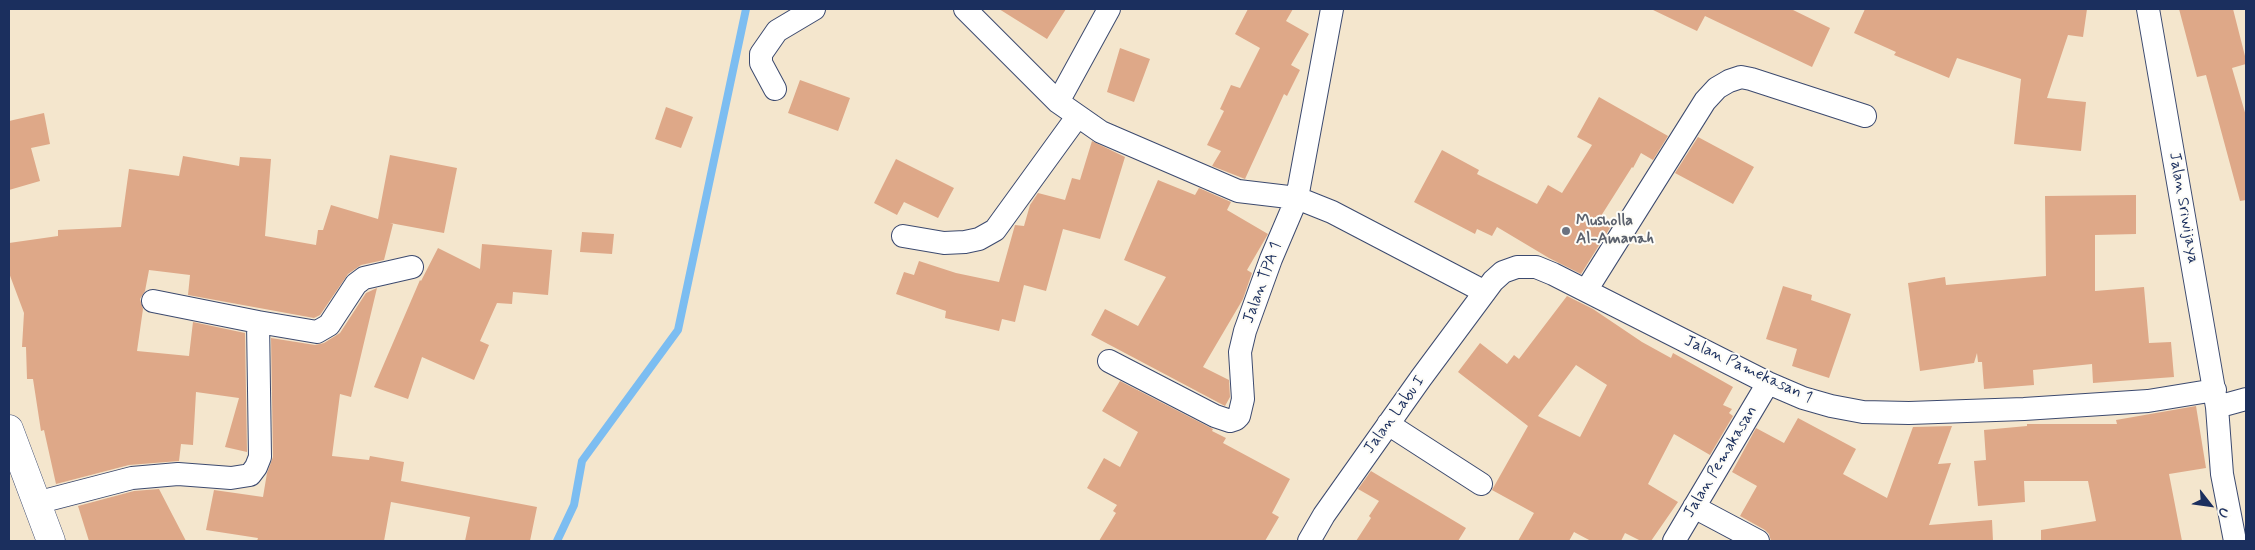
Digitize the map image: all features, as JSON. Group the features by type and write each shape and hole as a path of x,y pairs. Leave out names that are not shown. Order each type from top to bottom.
{"street":[{"path":"777,31 781,9"},
{"path":"775,89 762,63 760,54 777,31 814,9"},
{"path":"965,9 1058,102 1101,132 1238,191 1297,198 1332,212 1485,292"},
{"path":"1058,102 1109,9"},
{"name":"Jalan TPA 1","path":"1108,361 1215,416 1230,421 1236,420 1242,405 1240,360 1245,331 1276,245 1297,198 1332,9"},
{"name":"Jalan Sriwijaya","path":"2148,9 2216,399 2222,474 2235,541"},
{"path":"1587,289 1705,101 1717,88 1741,77 1865,116"},
{"path":"903,236 944,243 965,242 979,239 995,230 1077,117"},
{"name":"Jalan Pamekasan 1","path":"1485,292 1503,272 1517,266 1536,267 1587,289 1621,309 1803,398 1831,406 1864,412 1900,413 2216,399"},
{"path":"153,301 317,332 329,325 356,284 364,278 412,267"},
{"name":"Jalan Labu I","path":"1309,541 1324,515 1388,424 1485,292"},
{"path":"36,503 140,477 178,474 231,478 250,474 256,467 260,457 258,322"},
{"name":"Jalan Pemakasan","path":"1674,541 1768,382"},
{"path":"2216,399 2246,399"},
{"path":"1388,424 1481,484"},
{"path":"11,442 51,541"},
{"path":"1694,507 1758,541"}],"building":[{"path":"999,9 1066,9 1047,39"},
{"path":"1248,9 1293,9 1286,21 1309,34 1291,65 1300,70 1287,96 1284,94 1245,179 1212,166 1221,151 1207,145 1224,111 1220,109 1231,85 1240,88 1260,48 1235,34"},
{"path":"1651,9 1791,9 1830,28 1812,67 1705,16 1697,31"},
{"path":"1865,9 2087,9 2083,37 2068,35 2047,98 2086,102 2081,151 2014,144 2021,79 1957,58 1949,78 1894,55 1896,52 1854,33"},
{"path":"2179,9 2233,9 2246,60 2246,64 2232,68 2246,116 2246,200 2240,201 2206,75 2197,77"},
{"path":"1120,48 1150,59 1134,102 1107,92"},
{"path":"800,80 850,98 838,131 788,113"},
{"path":"1599,97 1668,136 1653,160 1641,153 1601,216 1613,223 1581,274 1549,258 1497,227 1492,236 1477,229 1475,234 1414,202 1442,150 1479,170 1477,174 1537,204 1548,185 1562,193 1592,145 1577,137"},
{"path":"666,107 693,117 681,148 655,139"},
{"path":"44,113 50,144 31,148 40,181 9,190 9,121"},
{"path":"1698,137 1754,167 1733,204 1675,173"},
{"path":"1092,141 1125,157 1100,239 1063,229 1046,291 1024,285 1015,322 1002,319 999,331 945,318 946,311 896,294 904,272 914,275 919,261 956,273 999,282 1015,225 1024,226 1030,205 1038,193 1065,200 1072,178 1080,180"},
{"path":"390,155 457,168 444,233 390,223 393,224 384,260 361,265 348,274 320,315 314,318 188,295 190,275 149,270 145,291 140,299 143,309 137,351 189,356 193,322 245,333 247,452 225,447 239,398 196,392 193,445 181,444 179,461 129,465 56,484 44,430 41,431 33,379 27,379 26,347 22,347 24,313 9,273 9,243 58,236 58,230 121,227 129,169 179,176 183,156 239,166 240,157 271,159 265,236 316,245 318,230 323,230 331,205 378,219"},
{"path":"896,159 954,188 938,218 904,202 897,215 874,203"},
{"path":"1158,180 1195,195 1199,188 1231,202 1227,210 1268,234 1247,270 1252,273 1243,299 1203,367 1229,380 1230,397 1225,406 1091,335 1105,309 1138,326 1166,277 1124,260"},
{"path":"2136,195 2136,234 2095,235 2095,291 2144,287 2149,343 2171,342 2174,377 2093,383 2092,364 2033,370 2034,385 1984,389 1982,362 1978,362 1977,353 1974,363 1920,371 1908,283 1945,277 1946,285 2046,276 2045,196"},
{"path":"582,232 614,234 612,254 580,252"},
{"path":"482,244 552,250 548,295 513,292 512,304 497,303 480,341 489,345 474,380 422,357 408,399 374,387 420,280 438,248 480,269"},
{"path":"1783,286 1812,295 1811,300 1851,314 1829,378 1792,366 1797,349 1766,339"},
{"path":"377,288 351,397 340,394 332,456 369,460 370,456 404,462 401,481 537,507 530,541 465,541 470,517 391,502 384,541 257,541 258,538 206,530 214,490 263,497 267,473 273,457 271,338 315,345 324,343 340,333 366,293"},
{"path":"1567,296 1593,309 1642,342 1671,358 1673,353 1733,387 1723,405 1732,409 1729,413 1733,416 1710,455 1674,434 1648,484 1678,502 1651,541 1641,541 1625,533 1621,541 1591,541 1574,532 1569,541 1518,541 1534,513 1492,490 1528,426 1458,372 1480,343 1507,364 1514,355 1519,359","holes":["1576,365 1607,385 1580,437 1538,416"]},
{"path":"1120,381 1213,429 1212,431 1226,438 1223,443 1290,479 1272,513 1279,517 1265,541 1099,541 1116,513 1113,511 1117,505 1087,488 1104,458 1120,467 1138,432 1102,411"},
{"path":"2196,406 2206,468 2169,474 2182,541 2041,541 2041,530 2096,521 2088,481 2024,481 2025,502 1978,506 1974,461 1986,460 1984,430 2027,426 2027,424 2117,424 2116,420"},
{"path":"1798,418 1856,449 1843,474 1887,498 1913,427 1952,426 1938,464 1951,463 1929,525 1992,520 1993,541 1771,541 1769,534 1765,530 1740,516 1757,486 1732,472 1756,428 1784,443"},
{"path":"1371,471 1466,528 1458,541 1356,541 1371,518 1369,516 1379,501 1358,489"},
{"path":"159,489 186,541 89,541 78,506 134,491"}],"waterway":[{"path":"557,541 574,505 582,461 678,330 746,9"}],"place":[{"name":"Musholla Al-Amanah","path":"1566,231"}]}
